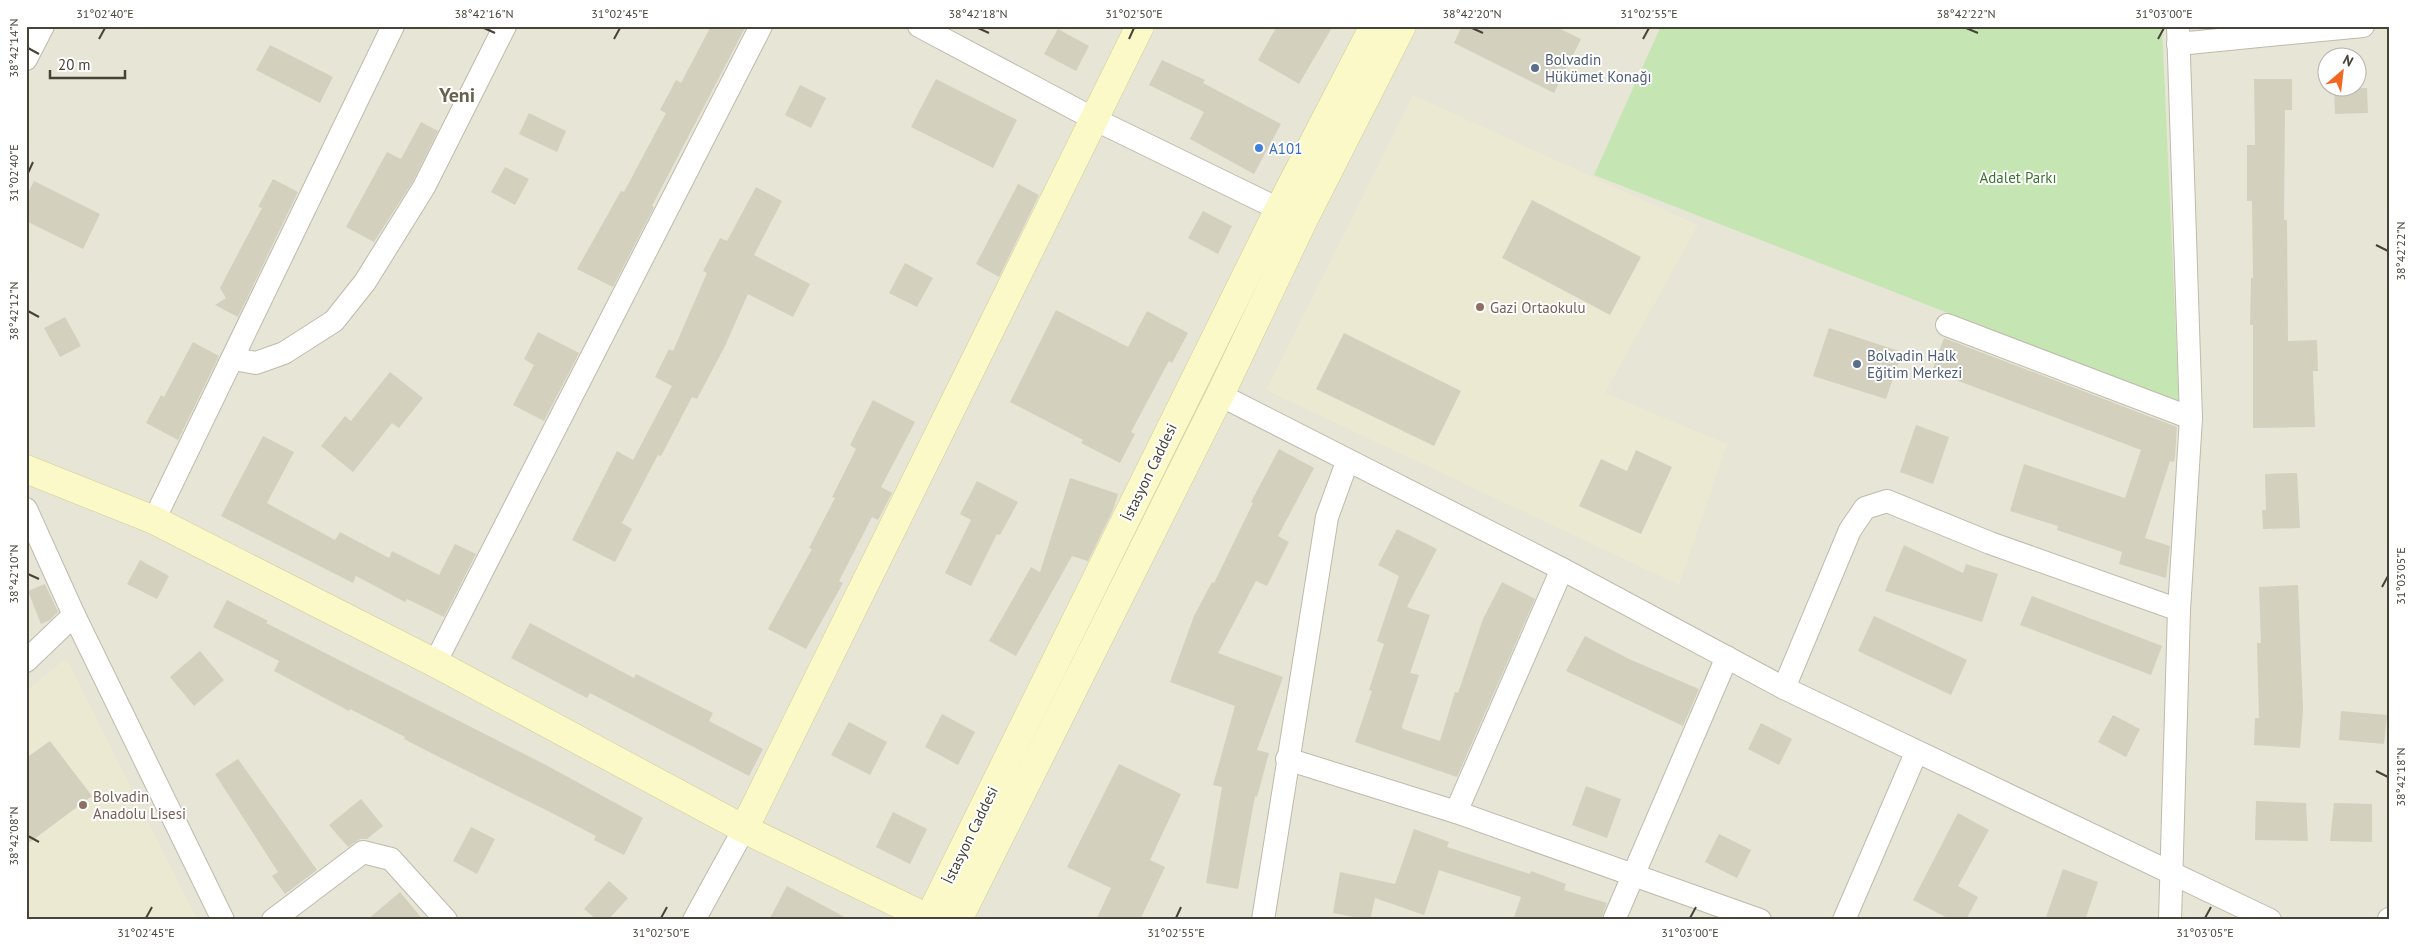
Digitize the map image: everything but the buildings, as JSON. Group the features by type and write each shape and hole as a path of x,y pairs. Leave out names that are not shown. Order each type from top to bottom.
{"main road":[{"path":"744,829 1140,26"},
{"name":"İstasyon Caddesi","path":"930,919 1279,209 1374,26"},
{"path":"958,920 1220,395 1303,221 1402,26"},
{"path":"26,469 154,520 435,663 744,829 930,919"}],"street":[{"path":"26,59 43,26"},
{"path":"154,520 393,26"},
{"path":"233,359 256,363 284,353 334,321 359,290 424,187 505,26"},
{"path":"435,663 761,26"},
{"path":"920,26 1094,119 1303,221"},
{"path":"2170,920 2179,610 2191,418 2178,35 2363,26"},
{"path":"1947,325 2191,418"},
{"path":"1220,395 1346,462 1562,569 1784,688 1916,753 2270,920"},
{"path":"1263,920 1287,758 1327,517 1346,462"},
{"path":"1784,688 1850,530 1865,508 1887,501 1990,543 2179,610"},
{"path":"26,509 74,615 223,920"},
{"path":"1456,812 1562,569"},
{"path":"26,661 74,615"},
{"path":"1614,920 1727,656"},
{"path":"1844,920 1916,753"},
{"path":"1287,758 1456,812 1760,920"},
{"path":"694,920 744,829"},
{"path":"273,920 363,852 391,859 446,920"}],"shaded area":[{"path":"26,26 2389,26 2389,920 26,920"},
{"name":"Gazi Ortaokulu","path":"1413,95 1698,225 1605,393 1727,444 1679,585 1266,390"},
{"name":"Bolvadin Anadolu Lisesi","path":"66,658 197,920 26,920 26,691"}],"green space":[{"name":"Adalet Parkı","path":"1661,26 2162,26 2179,403 1594,175"}],"place":[{"name":"Bolvadin Hükümet Konağı","path":"1535,68"},
{"name":"A101","path":"1259,148"},
{"name":"Gazi Ortaokulu","path":"1480,307"},
{"name":"Bolvadin Halk Eğitim Merkezi","path":"1857,364"},
{"name":"Bolvadin Anadolu Lisesi","path":"83,805"}],"district":[{"name":"Yeni","path":"457,95"}]}
